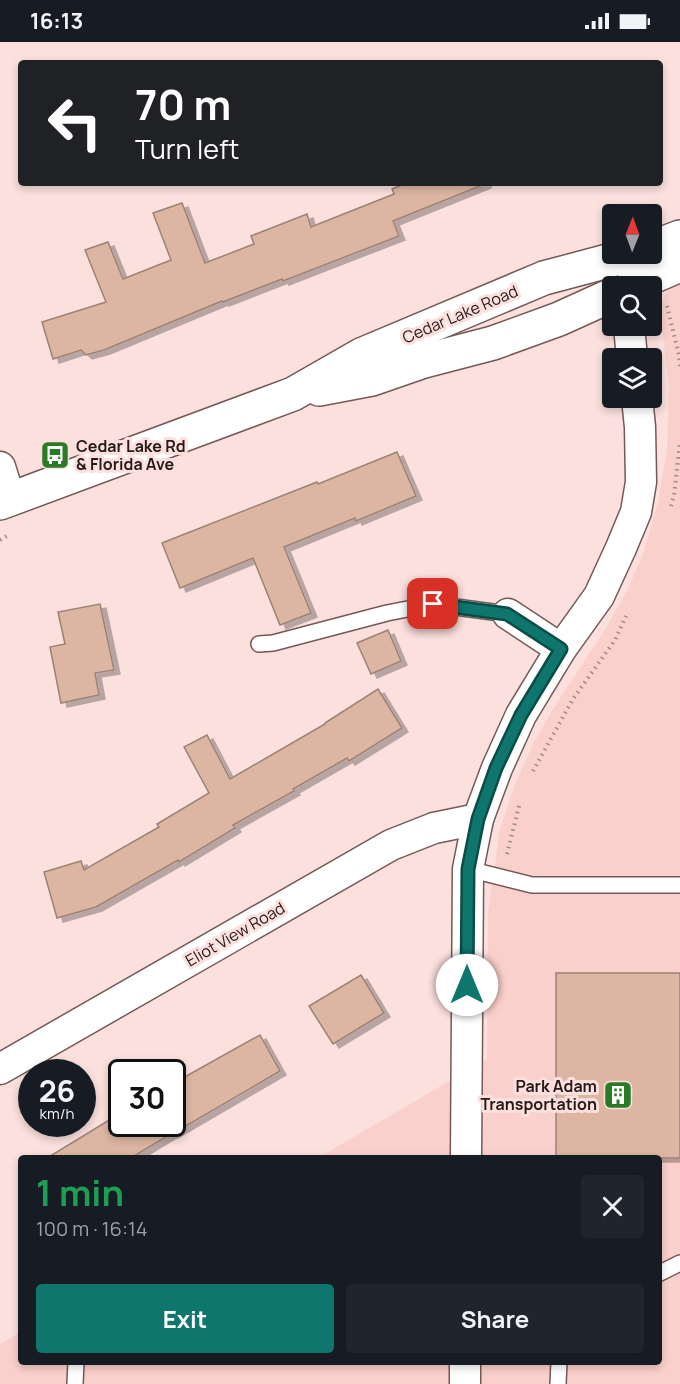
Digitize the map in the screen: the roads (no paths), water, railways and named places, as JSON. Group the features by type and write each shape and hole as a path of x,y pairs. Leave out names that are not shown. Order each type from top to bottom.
{"street":[{"path":"662,244 680,237"},
{"path":"654,276 680,265"},
{"name":"Cedar Lake Road","path":"5,501 293,394 361,355 544,278 620,267"},
{"name":"Cedar Lake Road","path":"293,394 372,379 424,361 493,343 559,319 602,300"},
{"path":"466,1155 468,869 478,819 496,768 521,715 561,649 599,596 636,512 641,482 638,408"},
{"path":"0,467 5,501"},
{"path":"507,614 561,649"},
{"name":"Eliot View Road","path":"0,1069 391,845 434,828 478,819"},
{"path":"465,1365 465,1384"}],"lane":[{"path":"259,644 273,643 387,613 433,604 507,614"},
{"path":"468,869 532,885 680,885"},
{"path":"662,1272 680,1263"},
{"path":"75,1365 75,1384"},
{"path":"558,1384 559,1365"}],"place":[{"name":"Cedar Lake Rd & Florida Ave","path":"55,455"},
{"name":"Park Adam Transportation","path":"618,1095"}]}
